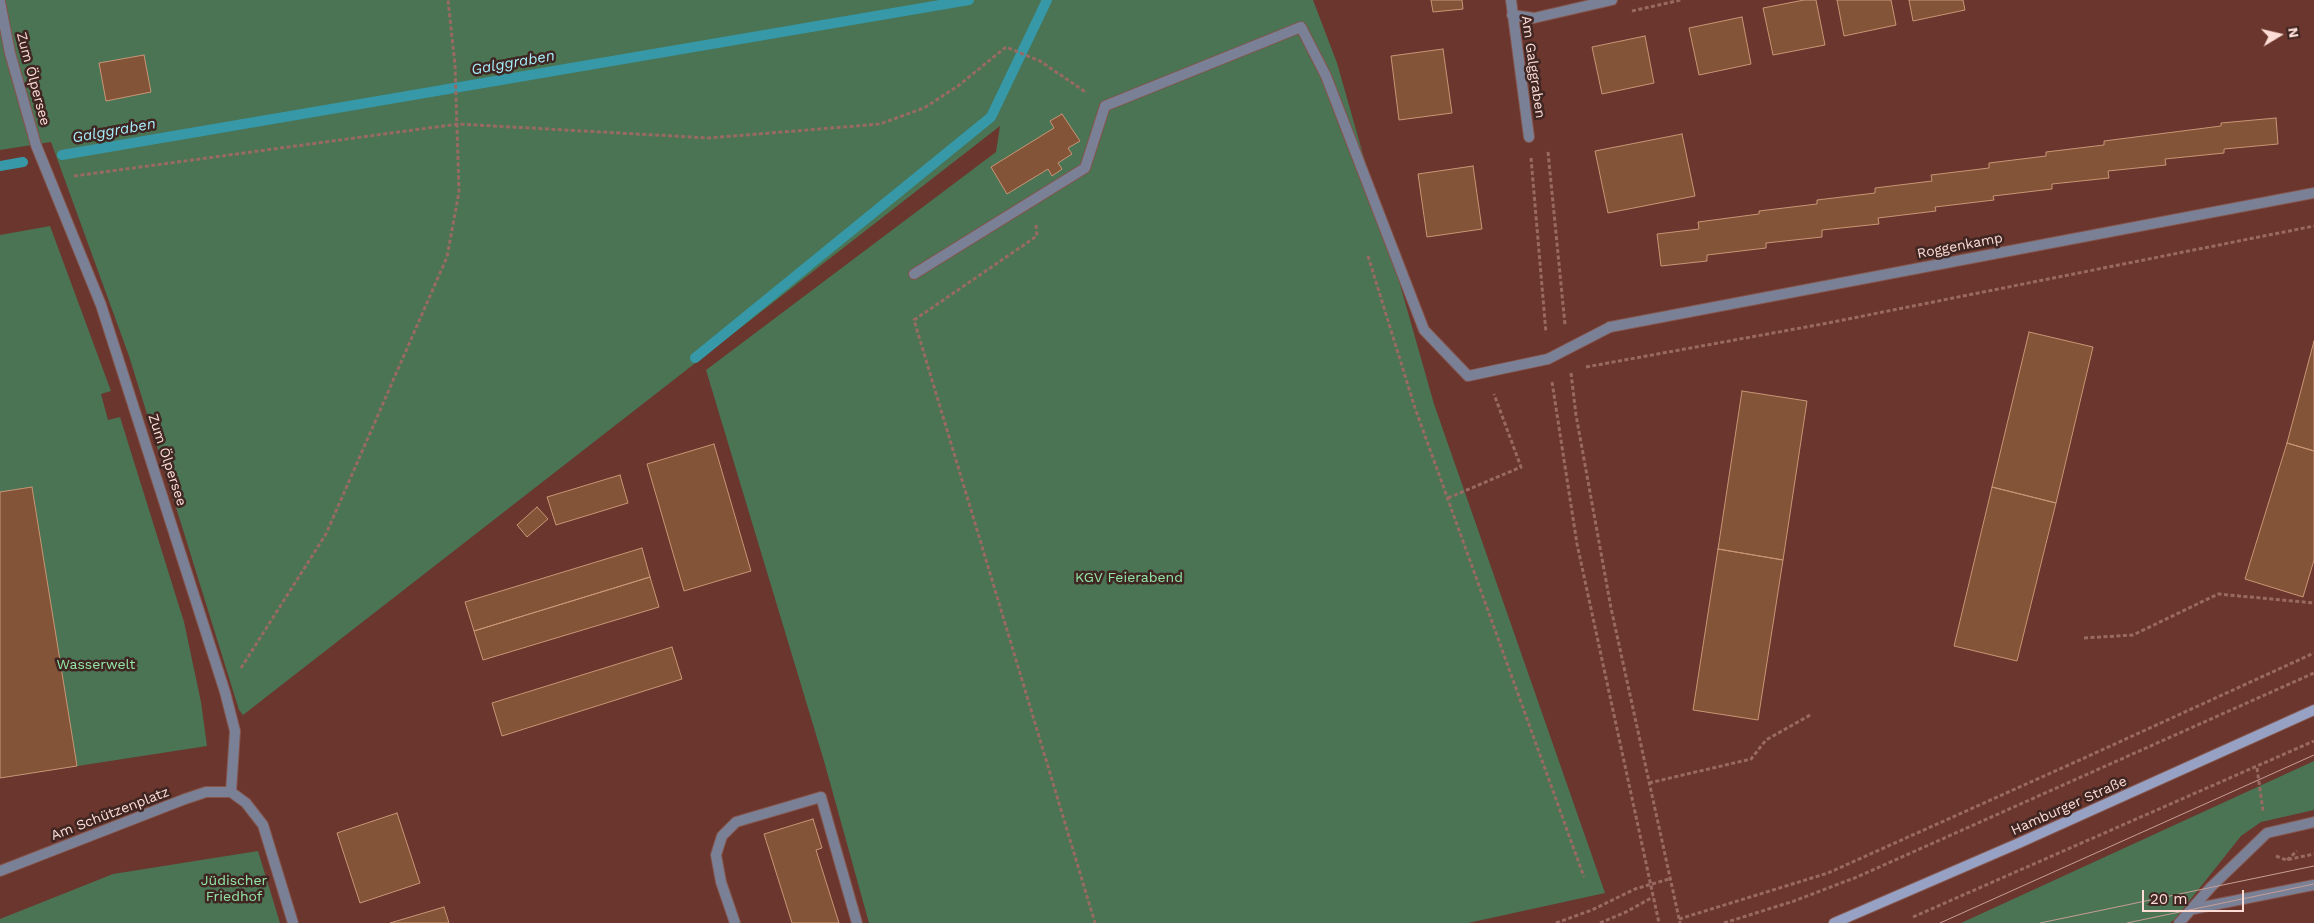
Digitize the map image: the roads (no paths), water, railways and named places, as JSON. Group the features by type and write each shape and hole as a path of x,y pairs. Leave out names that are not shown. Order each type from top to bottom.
{"main road":[{"name":"Hamburger Straße","path":"1834,923 2019,844 2314,710"}],"street":[{"name":"Am Galggraben","path":"1511,0 1529,137"},
{"path":"1512,15 1534,18 1612,0"},
{"name":"Zum Ölpersee","path":"0,2 19,88 36,145 101,305 225,692 235,731 231,792"},
{"name":"Roggenkamp","path":"914,274 1085,168 1104,106 1301,27 1326,76 1424,330 1468,376 1548,359 1610,327 2314,193"},
{"name":"Am Schützenplatz","path":"0,871 185,799 206,792 231,792"},
{"path":"231,792 246,803 263,825 293,923"},
{"path":"735,923 721,882 716,855 722,836 736,822 821,797 857,923"},
{"path":"2180,923 2211,887 2267,833 2314,822"},
{"path":"2193,909 2314,884"}],"waterway":[{"name":"Galggraben","path":"62,155 969,0"},
{"path":"695,358 991,117 1047,0"},
{"name":"Galggraben","path":"0,166 23,162"}],"tram line":[{"path":"1940,923 2314,755"},
{"path":"2040,923 2314,866"},
{"path":"2127,923 2314,884"}],"park label":[{"name":"KGV Feierabend","path":"1129,578"},
{"name":"Wasserwelt","path":"96,665"},
{"name":"Jüdischer Friedhof","path":"234,890"}]}
